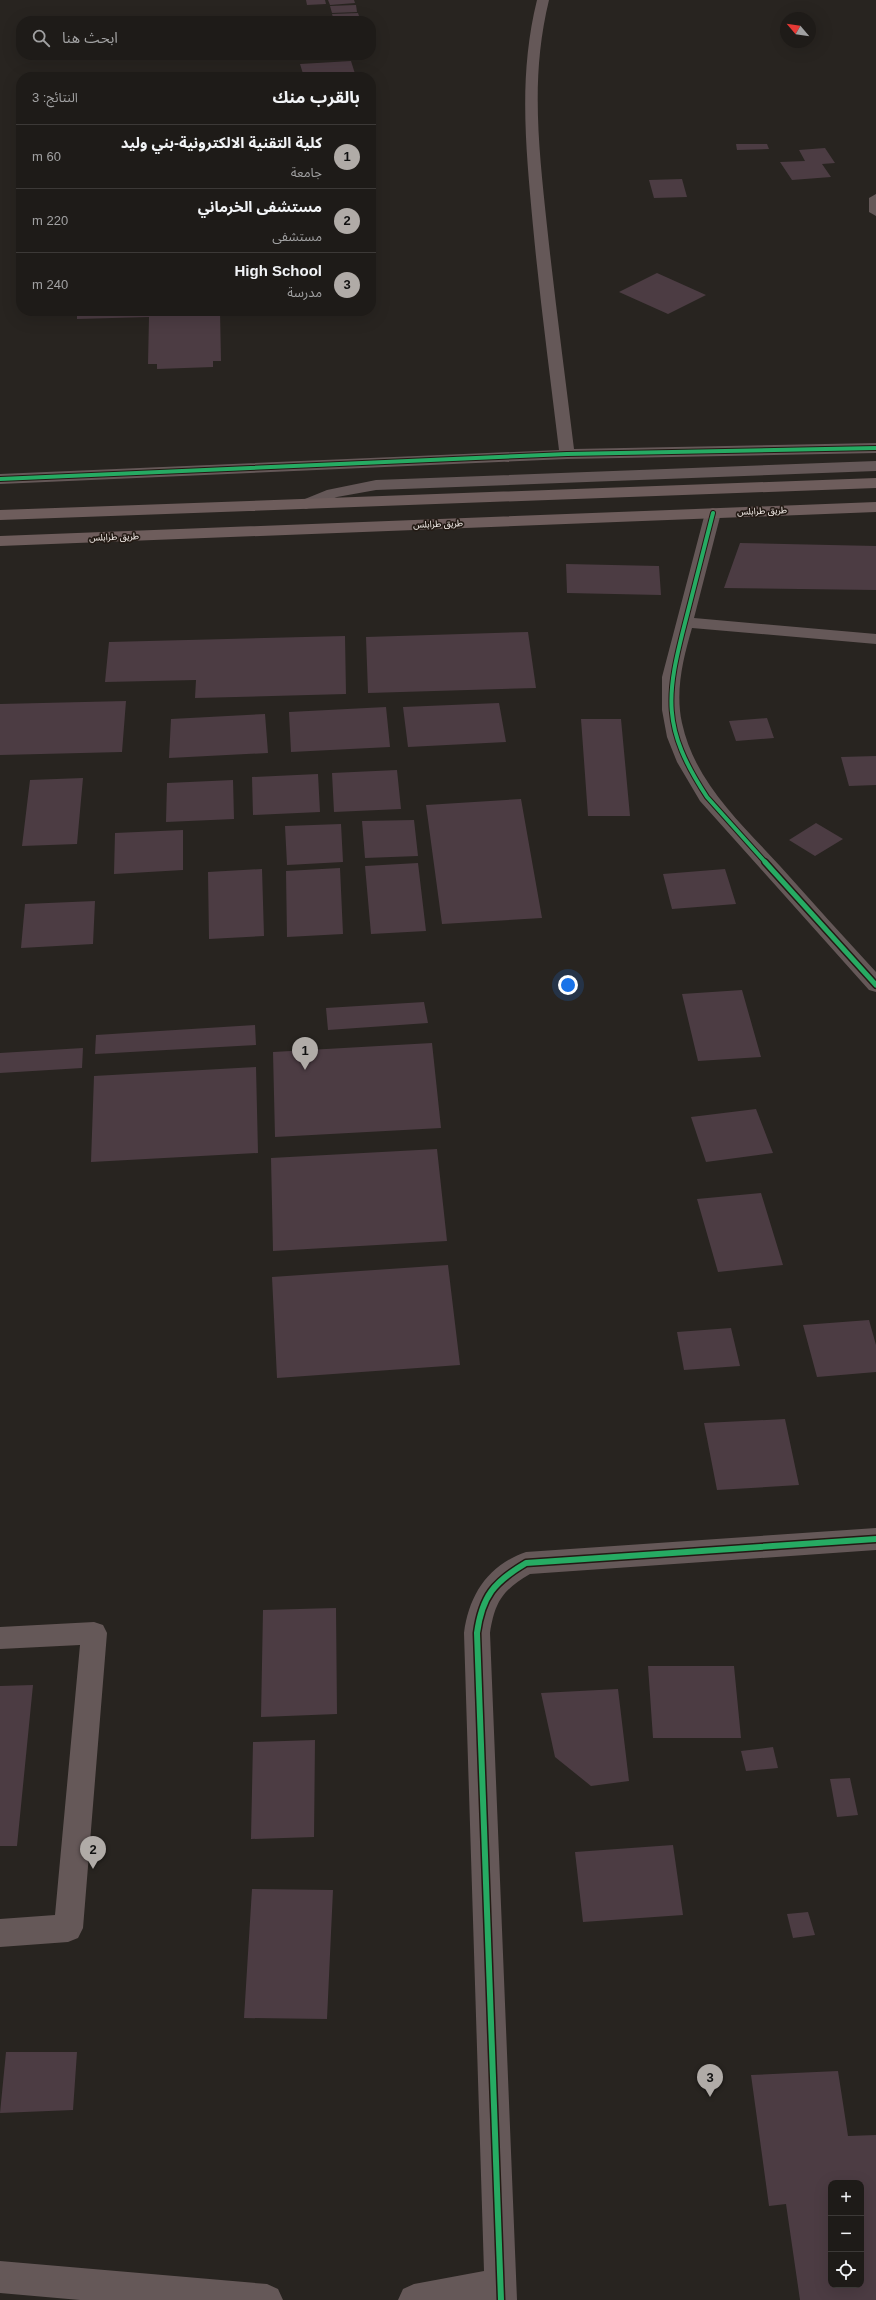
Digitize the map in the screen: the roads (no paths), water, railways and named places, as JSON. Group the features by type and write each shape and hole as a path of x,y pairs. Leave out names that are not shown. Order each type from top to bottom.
{"highway":[{"path":"0,515 876,483"},
{"name":"طريق طرابلس","path":"0,541 713,512 876,507"}],"street":[{"path":"543,0 536,23 529,70 530,127 543,257 567,454"},
{"path":"876,198 876,212"},
{"path":"0,479 567,454 876,448"},
{"path":"306,504 333,493 376,485 876,466"},
{"path":"852,508 876,511"},
{"path":"713,512 672,667 670,696 673,725 692,774 707,797 728,823 876,985"},
{"path":"684,622 876,639"},
{"path":"414,2300 501,2292 477,1633 479,1612 488,1594 504,1576 526,1563 876,1539"},
{"path":"0,1638 94,1634 68,1928 0,1933"},
{"path":"0,2277 267,2300"}],"place":[{"name":"كلية التقنية الالكترونية-بني وليد","path":"305,1070"},
{"name":"مستشفى الخرماني","path":"93,1869"},
{"name":"High School","path":"710,2097"}]}
